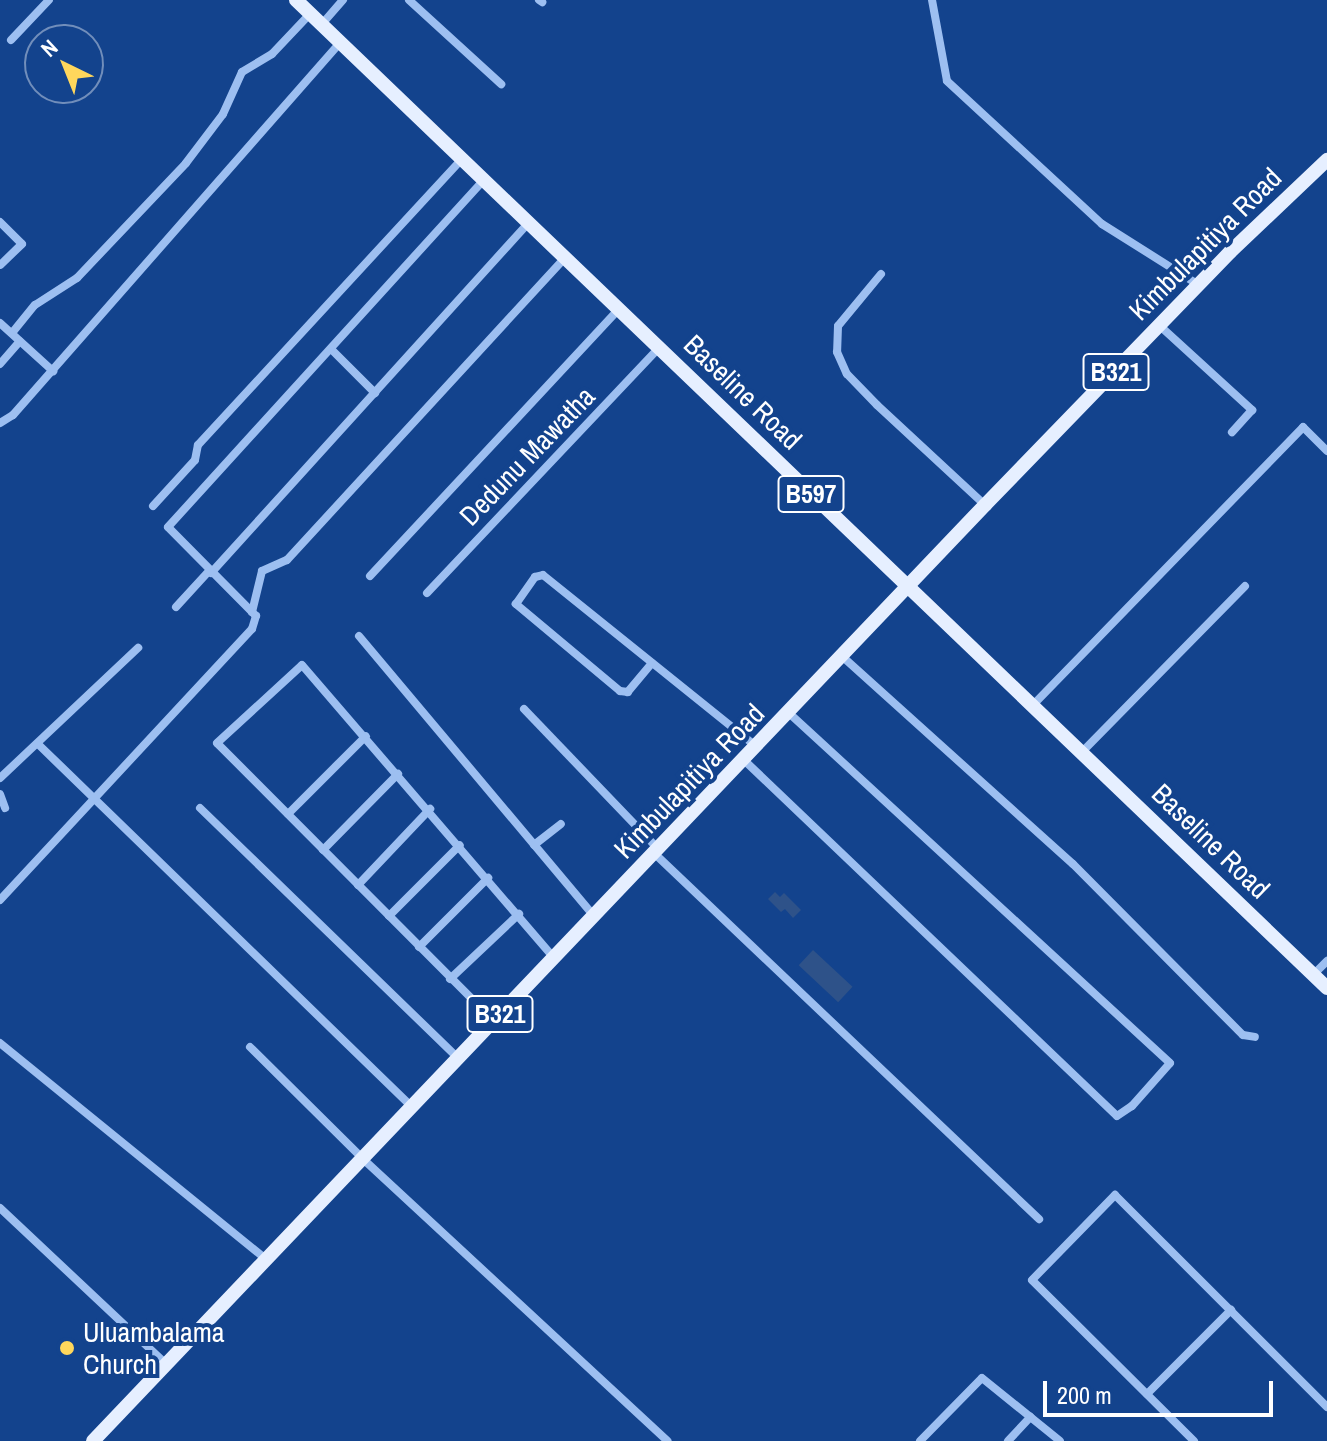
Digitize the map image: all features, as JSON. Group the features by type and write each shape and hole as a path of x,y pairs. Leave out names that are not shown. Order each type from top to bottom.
{"main road":[{"name":"Baseline Road","path":"296,0 1327,988"},
{"name":"Kimbulapitiya Road","path":"93,1441 553,957 844,658 985,505 1199,285 1327,160"}],"street":[{"path":"11,40 49,0"},
{"path":"322,24 343,0"},
{"path":"409,0 501,84"},
{"path":"932,0 947,81 1102,224 1199,285"},
{"path":"12,333 35,305 77,278 186,163 223,114 242,72 272,54 310,14"},
{"path":"0,423 53,371 340,43"},
{"path":"153,506 195,460 198,445 462,159"},
{"path":"0,900 252,629 256,616 168,527 484,180"},
{"path":"0,222 22,244 0,265"},
{"path":"176,607 528,223"},
{"path":"252,612 262,571 287,560 565,258"},
{"path":"881,274 838,326 837,352 847,374 985,505"},
{"path":"370,576 619,309"},
{"path":"0,323 53,371"},
{"path":"1160,326 1252,410 1232,432"},
{"path":"0,364 20,341"},
{"name":"Dedunu Mawatha","path":"427,593 659,348"},
{"path":"332,350 375,393"},
{"path":"1032,706 1303,427 1327,451"},
{"path":"652,663 628,692 620,691 516,604 535,577 543,575 652,663 757,748"},
{"path":"1081,753 1245,586"},
{"path":"359,636 594,916"},
{"path":"0,778 26,750 39,745 138,648"},
{"path":"844,658 1073,864 1243,1035 1255,1037"},
{"path":"494,1021 217,743 298,664 430,809 553,957"},
{"path":"524,709 657,852 1039,1219"},
{"path":"745,761 1117,1116 1132,1106 1170,1063 790,714"},
{"path":"288,814 366,736"},
{"path":"39,745 413,1107"},
{"path":"323,850 398,774"},
{"path":"0,794 5,808"},
{"path":"200,808 459,1059"},
{"path":"358,885 430,809"},
{"path":"534,845 561,824"},
{"path":"389,916 460,845"},
{"path":"419,947 488,878"},
{"path":"450,979 519,914"},
{"path":"1313,975 1327,961"},
{"path":"0,1043 266,1259"},
{"path":"250,1047 363,1159 668,1441"},
{"path":"1194,1441 1032,1280 1115,1195 1327,1407"},
{"path":"0,1208 166,1364"},
{"path":"1147,1394 1231,1310"},
{"path":"920,1441 982,1378 1060,1441"},
{"path":"1008,1441 1030,1417"}],"water":[{"path":"775,892 780,897 784,893 801,910 793,918 785,909 781,912 768,899"},
{"path":"813,950 852,987 838,1002 799,965"}],"place":[{"name":"Uluambalama Church","path":"67,1348"}]}
